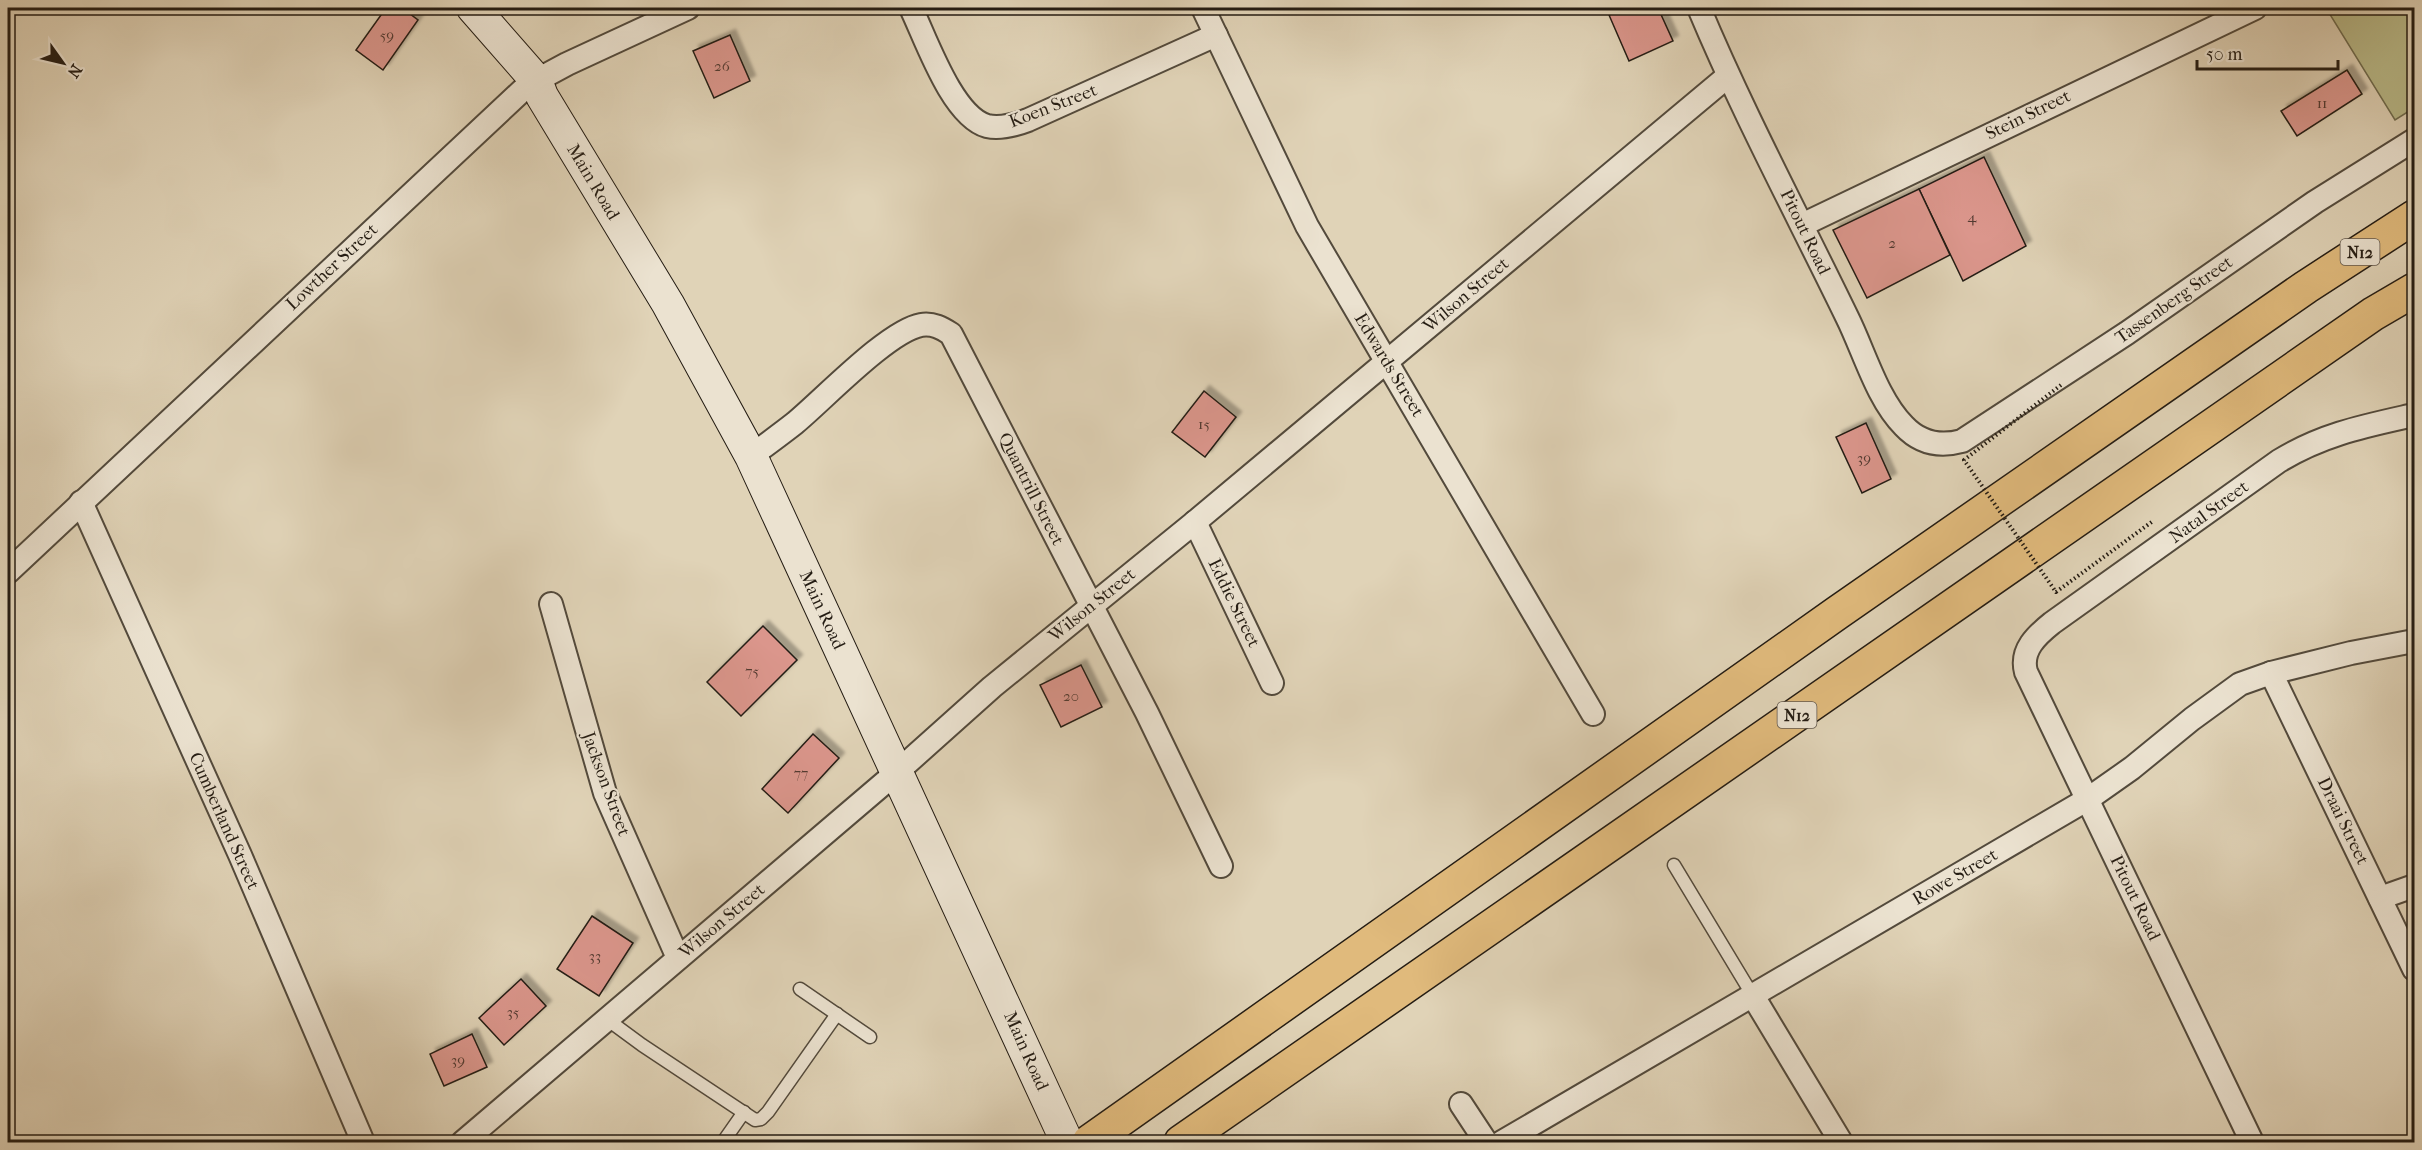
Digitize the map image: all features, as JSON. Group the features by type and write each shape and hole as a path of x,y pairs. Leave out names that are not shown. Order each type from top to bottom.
{"highway":[{"name":"N12","path":"1101,1134 1847,606 2306,287 2415,216"},
{"name":"N12","path":"1181,1143 2373,314 2415,290"}],"street":[{"name":"Main Road","path":"452,8 535,87"},
{"name":"Main Road","path":"473,8 535,87 668,304 751,456 1067,1143"},
{"name":"Lowther Street","path":"8,572 81,502 535,87 688,8"},
{"name":"Koen Street","path":"911,8 955,100 969,116 988,126 1010,126 1028,120 1216,35"},
{"name":"Edwards Street","path":"1203,8 1307,226 1593,714"},
{"name":"Pitout Road","path":"1699,8 1728,76 1892,412 1914,435 1928,442"},
{"name":"Stein Street","path":"1802,225 2255,8"},
{"name":"Wilson Street","path":"463,1143 897,772 992,687 1195,522 1728,76"},
{"name":"Tassenberg Street","path":"1928,442 1951,444 1972,435 2127,333 2314,202 2415,140"},
{"name":"Quantrill Street","path":"751,456 795,423 899,334 922,325 941,327 951,334 1147,713 1221,866"},
{"name":"Natal Street","path":"2026,652 2036,637 2052,623 2279,460 2308,444 2338,432 2415,415"},
{"name":"Cumberland Street","path":"81,502 240,855 363,1143"},
{"name":"Eddie Street","path":"1195,522 1272,683"},
{"name":"Jackson Street","path":"551,604 605,793 678,958"},
{"name":"Rowe Street","path":"1502,1143 2088,799 2132,768 2226,693 2254,678 2271,673 2351,653 2415,641"},
{"name":"Pitout Road","path":"2026,652 2024,665 2026,672 2252,1143"},
{"name":"Draai Street","path":"2271,673 2415,969"},
{"path":"2380,898 2415,886"},
{"path":"1753,996 1841,1143"},
{"path":"1461,1104 1486,1143"}],"lane":[{"path":"1674,865 1753,996"},
{"path":"800,989 870,1037"},
{"path":"608,1020 642,1046 755,1120 761,1119 768,1112 837,1014"},
{"path":"723,1143 744,1112"}],"path":[{"path":"2061,385 1964,460 2056,592 2153,521"}],"green space":[{"path":"2326,8 2410,8 2414,24 2414,108 2395,120"}],"building":[{"path":"386,8 402,8 418,20 383,70 356,50"},
{"path":"1594,8 1609,8 1597,13"},
{"path":"1627,8 1658,8 1673,41 1629,61 1609,15"},
{"path":"730,35 750,81 714,98 693,51"},
{"path":"2347,70 2362,94 2297,136 2281,111"},
{"path":"1984,157 2026,246 1963,281 1919,189"},
{"path":"1919,189 1950,255 1867,298 1833,230"},
{"path":"1204,391 1236,417 1205,457 1172,432"},
{"path":"1866,423 1891,479 1862,493 1836,437"},
{"path":"763,626 797,660 741,716 707,682"},
{"path":"1081,665 1102,707 1061,727 1040,685"},
{"path":"813,734 839,758 788,813 762,789"},
{"path":"592,916 633,943 599,996 557,969"},
{"path":"521,979 546,1006 504,1045 479,1018"},
{"path":"472,1034 487,1067 444,1086 430,1054"}]}
